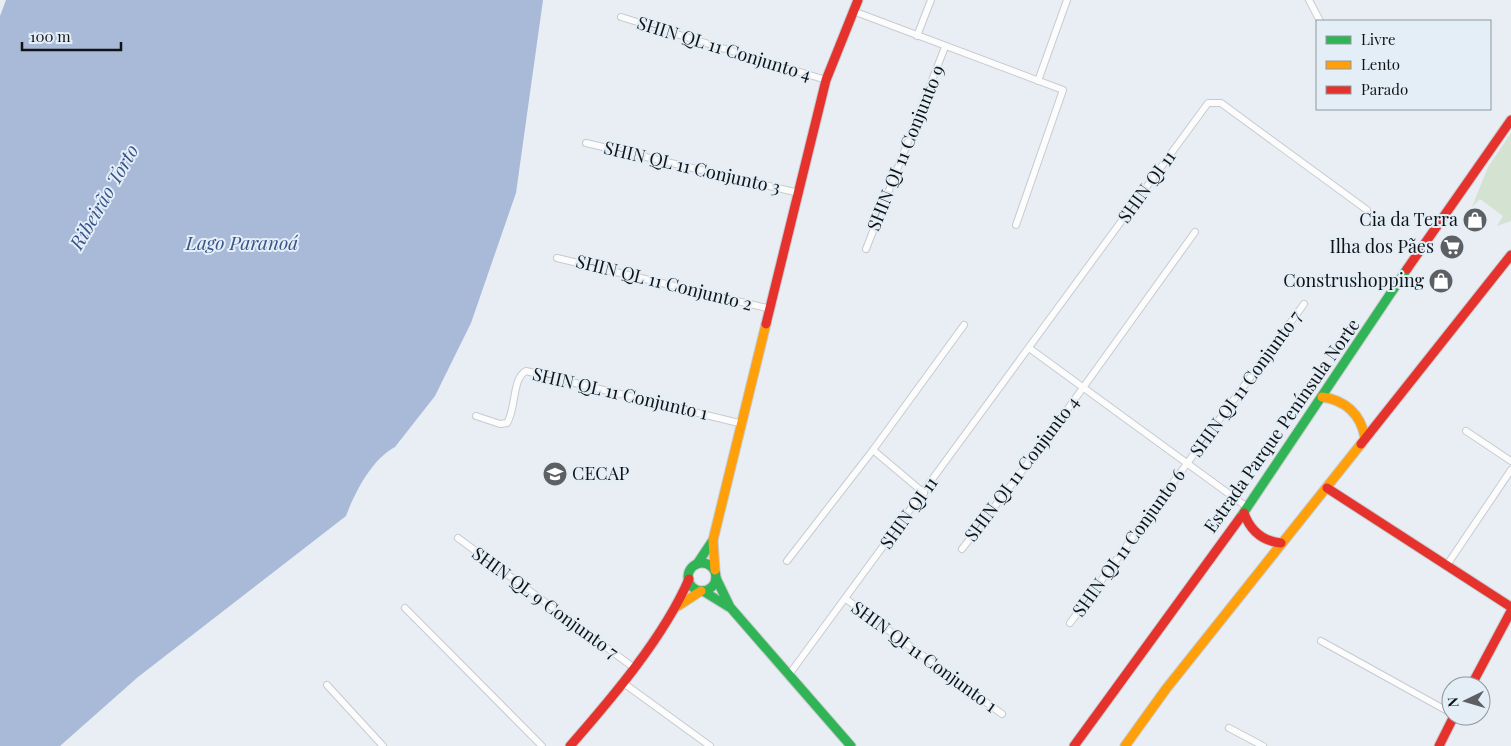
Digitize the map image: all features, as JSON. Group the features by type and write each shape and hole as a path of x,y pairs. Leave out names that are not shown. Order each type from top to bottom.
{"street":[{"path":"678,606 714,584 713,540 826,80 858,0"},
{"path":"917,36 930,0"},
{"path":"1038,81 1067,0"},
{"path":"1309,0 1319,20"},
{"path":"853,11 1064,90 1016,225"},
{"name":"SHIN QL 11 Conjunto 4","path":"621,17 826,80"},
{"name":"SHIN QI 11 Conjunto 9","path":"866,249 946,47"},
{"name":"SHIN QI 11","path":"788,676 924,493 1205,106 1213,101 1221,104 1368,210"},
{"name":"Estrada Parque Península Norte","path":"1074,746 1246,510 1511,120"},
{"name":"SHIN QL 11 Conjunto 3","path":"586,143 799,193"},
{"name":"SHIN QI 11 Conjunto 4","path":"962,549 1083,388 1195,232"},
{"path":"1125,746 1166,689 1511,255"},
{"name":"SHIN QL 11 Conjunto 2","path":"557,258 771,309"},
{"name":"SHIN QI 11 Conjunto 7","path":"1188,463 1304,304"},
{"path":"787,561 873,450 964,325"},
{"path":"1029,348 1188,463 1246,510 1246,521 1258,535 1267,541 1281,543"},
{"name":"SHIN QL 11 Conjunto 1","path":"476,416 500,424 507,423 510,419 518,379 526,371 743,424"},
{"path":"1322,397 1335,400 1355,413 1362,421 1365,438"},
{"path":"1466,431 1511,461"},
{"path":"873,450 924,493"},
{"name":"SHIN QI 11 Conjunto 6","path":"1070,623 1188,463"},
{"path":"1447,565 1511,470"},
{"path":"1326,488 1511,607"},
{"name":"SHIN QL 9 Conjunto 7","path":"458,538 633,667"},
{"path":"570,746 592,722 678,606 689,573 713,540"},
{"path":"697,564 707,564 715,574 730,607 788,676 851,746"},
{"path":"688,579 692,586 730,607"},
{"name":"SHIN QI 11 Conjunto 1","path":"846,599 1002,714"},
{"path":"405,608 542,746"},
{"path":"1476,676 1511,611"},
{"path":"1321,641 1441,708"},
{"path":"622,682 710,746"},
{"path":"327,685 383,746"},
{"path":"1439,746 1449,726"},
{"path":"1229,728 1264,746"}],"green space":[{"path":"1511,133 1511,221 1497,226 1503,216 1480,199 1472,207 1488,167"}],"water":[{"name":"Lago Paranoá","path":"6,0 543,0 516,193 471,323 435,396 395,447 379,459 365,477 346,516 138,677 60,746 0,746 0,16"}],"traffic: fast":[{"path":"1240,518 1407,269"},
{"path":"697,564 713,540"},
{"path":"702,563 712,567 716,577 712,587 702,591 692,587 688,577 692,567 702,563"},
{"path":"716,578 730,607 851,746"},
{"path":"703,591 729,607"}],"traffic: slow":[{"path":"715,570 713,540 766,324"},
{"path":"1322,397 1338,401 1351,410 1360,422 1365,438"},
{"path":"1125,746 1166,689 1361,444"},
{"path":"678,606 701,591"}],"traffic: jam":[{"path":"766,324 826,80 858,0"},
{"path":"1407,269 1511,120"},
{"path":"1361,444 1511,255"},
{"path":"1327,488 1511,607"},
{"path":"1244,513 1250,525 1258,534 1268,540 1281,543"},
{"path":"1074,746 1240,518"},
{"path":"570,746 620,687 651,645 666,623 689,579"},
{"path":"1476,676 1511,611"},
{"path":"1439,746 1449,726"}],"place":[{"name":"Cia da Terra","path":"1475,220"},
{"name":"Ilha dos Pães","path":"1452,247"},
{"name":"Construshopping","path":"1441,281"},
{"name":"CECAP","path":"555,474"}],"water label":[{"name":"Ribeirão Torto","path":"104,197"}]}
